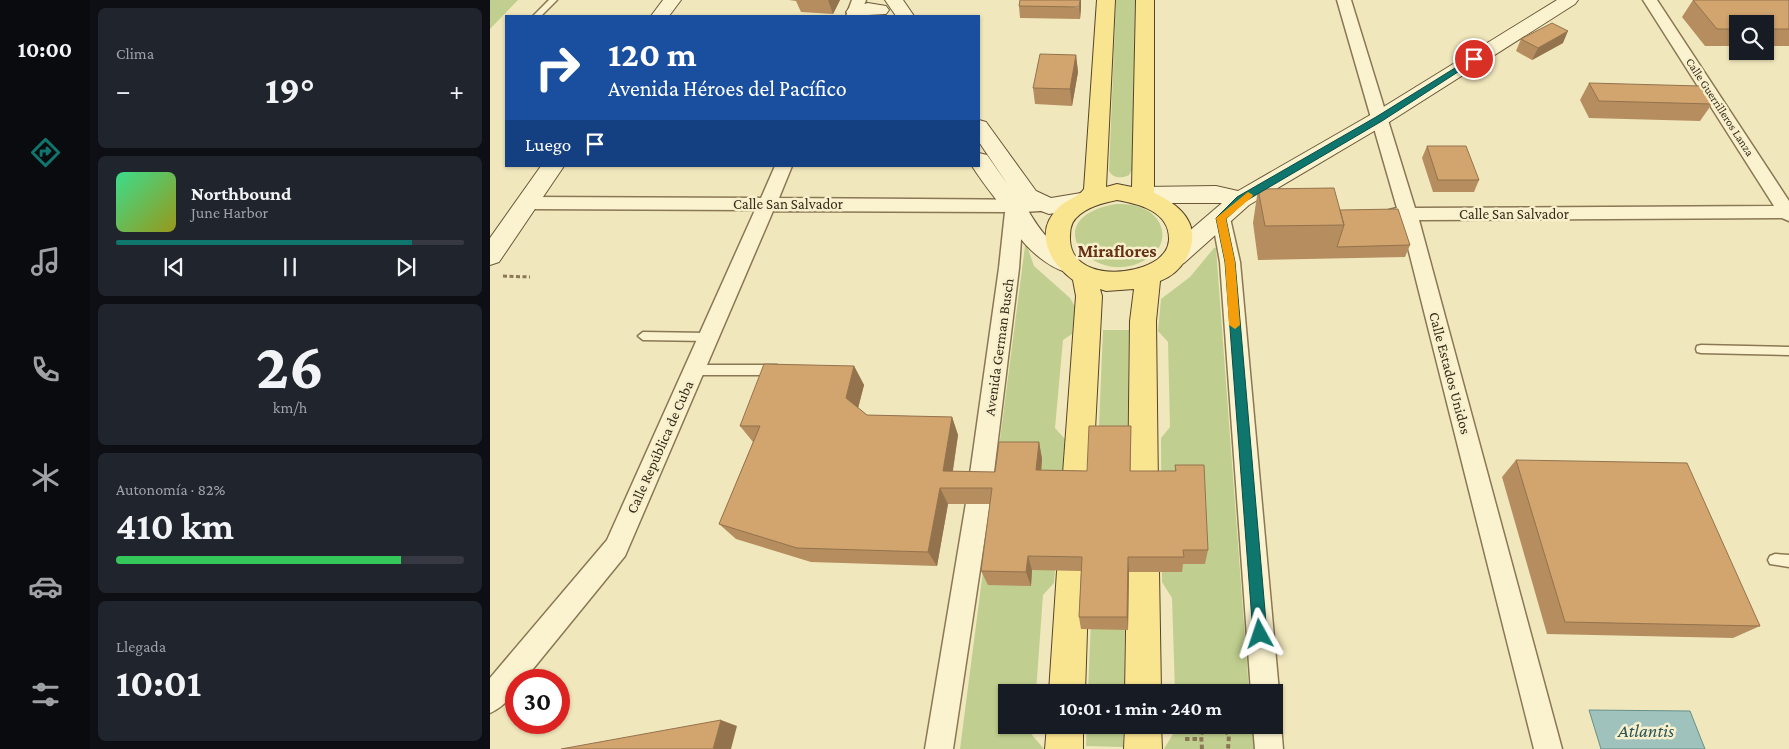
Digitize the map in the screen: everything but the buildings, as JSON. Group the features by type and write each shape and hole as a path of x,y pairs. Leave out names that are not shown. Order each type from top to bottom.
{"main road":[{"path":"661,15 672,0"},
{"path":"1077,487 1089,296 1077,270 1056,244 1056,232 1059,222 1065,214 1086,199 1095,189 1106,0"},
{"path":"1143,195 1145,0"},
{"path":"980,162 995,185 1014,206 1026,229 1040,244 1077,270 1099,280 1116,282 1148,276 1163,268 1241,199 1379,119 1569,0"},
{"path":"856,9 883,7 903,15"},
{"path":"980,128 1028,197 1048,206 1117,192 1143,195 1216,194 1241,199"},
{"path":"494,266 526,203 552,167"},
{"path":"1143,195 1166,207 1179,221 1182,242 1175,257"},
{"path":"1143,488 1143,321 1148,276"},
{"path":"1067,684 1073,571"},
{"path":"1143,571 1143,684"},
{"path":"1064,749 1065,734"},
{"path":"1143,734 1143,749"}],"street":[{"name":"Calle Estados Unidos","path":"1344,0 1408,214 1548,749"},
{"name":"Calle Guerrilleros Lanza","path":"1650,0 1788,213"},
{"name":"Calle República de Cuba","path":"490,699 603,566 616,548 784,167"},
{"path":"1241,199 1264,205"},
{"name":"Calle San Salvador","path":"526,203 1048,206"},
{"name":"Avenida German Busch","path":"939,749 979,496 1010,268 1014,206"},
{"name":"Calle San Salvador","path":"1379,213 1788,213"},
{"path":"1221,218 1230,262 1264,684"},
{"path":"1268,734 1269,749"}],"lane":[{"path":"538,15 553,0"},
{"path":"643,336 708,337"},
{"path":"1701,349 1789,351"},
{"path":"694,370 791,370"},
{"path":"1775,560 1789,561"}],"path":[{"path":"494,266 530,277"},
{"path":"1202,734 1200,739 1202,749"},
{"path":"1228,734 1230,740 1228,749"},
{"path":"1185,739 1200,739"},
{"path":"1230,740 1237,740"}],"green space":[{"path":"490,0 518,0 490,29"},
{"path":"1116,0 1135,0 1132,170 1129,175 1120,177 1113,175 1109,171"},
{"path":"1116,204 1135,206 1150,212 1156,217 1162,231 1160,245 1156,251 1150,257 1130,266 1111,266 1094,260 1081,250 1075,237 1078,224 1091,212"},
{"path":"1025,246 1027,246 1034,266 1070,298 1075,307 1072,334 1063,340 1055,428 1065,439 1054,583 1043,595 1037,684 998,684 998,734 1032,734 1044,749 960,749"},
{"path":"1216,248 1248,684 1175,684 1172,598 1162,582 1161,438 1170,427 1168,342 1158,331 1161,299 1190,277"},
{"path":"1103,330 1129,330 1124,684 1088,684"},
{"path":"1087,734 1123,734 1123,747 1086,746"},
{"path":"1173,734 1253,734 1254,749 1164,749"}],"water":[{"name":"Atlantis","path":"1589,710 1690,711 1705,749 1601,749"}],"slow traffic":[{"path":"1235,325 1230,262 1221,218 1248,195"}],"district":[{"name":"Miraflores","path":"1117,251"}],"route":[{"path":"1260,634 1230,262 1221,218 1241,199 1379,119 1474,59"}]}
